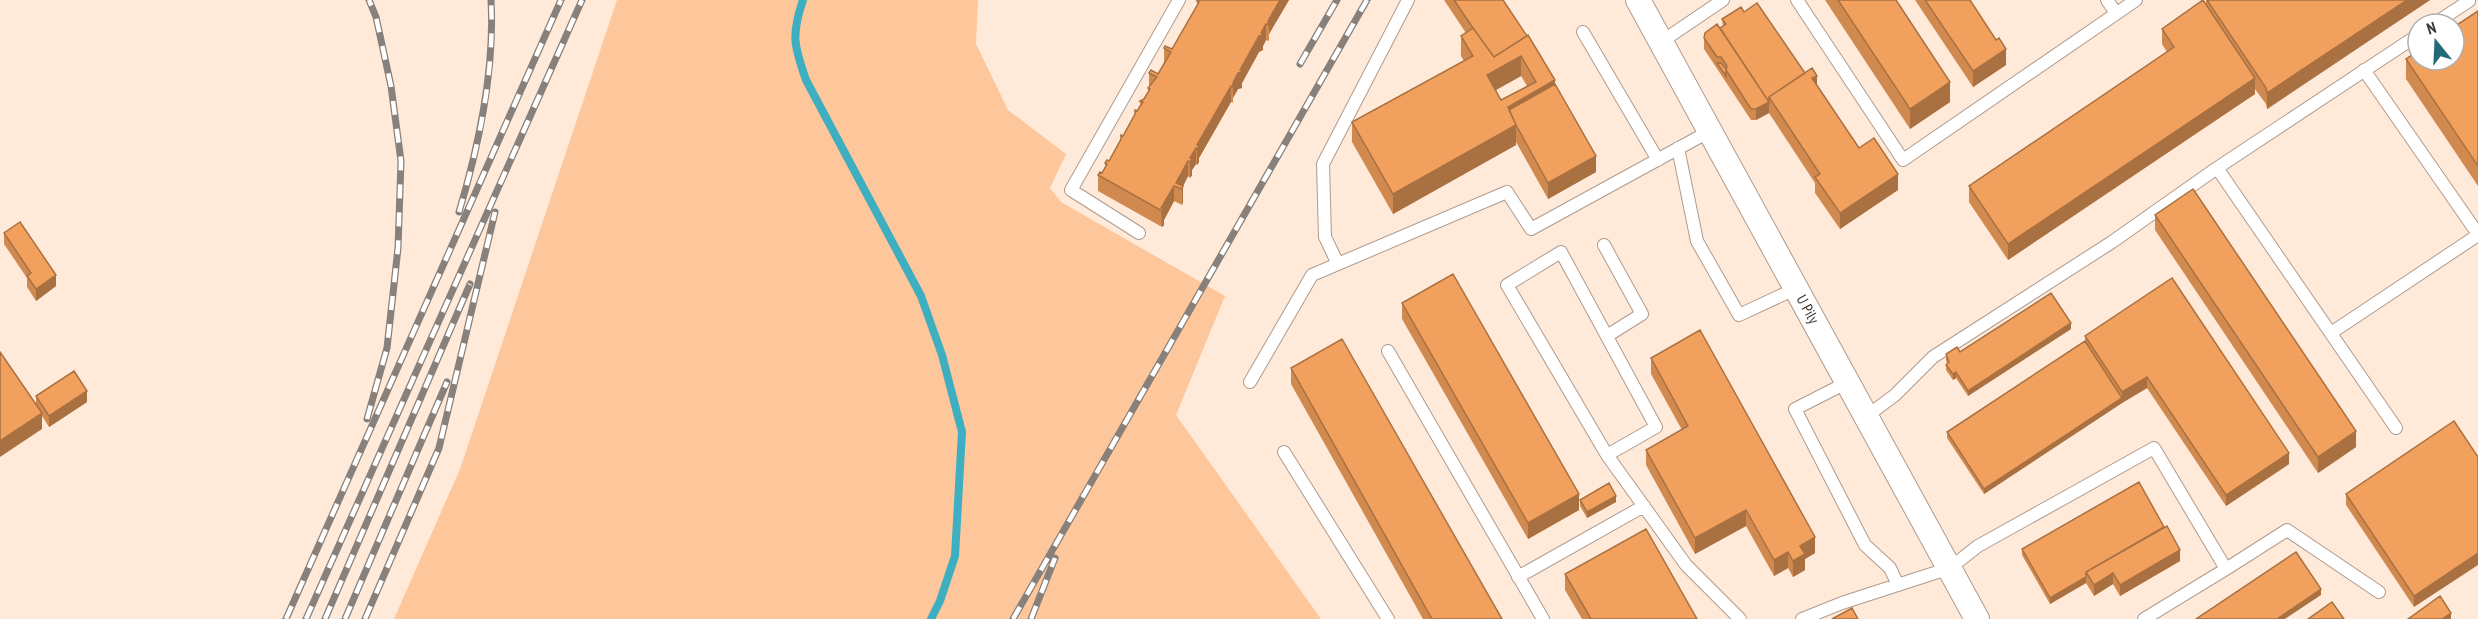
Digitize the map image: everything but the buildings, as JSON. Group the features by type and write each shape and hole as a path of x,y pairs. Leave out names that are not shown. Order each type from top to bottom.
{"street":[{"name":"U Pily","path":"1638,0 1977,619"}],"lane":[{"path":"1139,233 1071,190 1179,0"},
{"path":"1338,264 1325,237 1323,164 1408,0"},
{"path":"1661,42 1723,0"},
{"path":"1797,0 1903,160 2136,0"},
{"path":"2107,0 2116,13"},
{"path":"2452,12 2469,1"},
{"path":"1583,32 1658,160"},
{"path":"1867,416 1896,395 1933,357 2112,242 2217,168 2406,43"},
{"path":"2331,333 2478,235 2364,70"},
{"path":"1250,382 1312,275 1507,192 1531,230 1710,131"},
{"path":"1678,148 1697,242 1739,315 1797,288"},
{"path":"2217,168 2397,428"},
{"path":"1604,245 1642,314 1607,336"},
{"path":"1607,454 1656,427 1561,252 1507,285 1607,454 1686,565 1740,619"},
{"path":"1388,351 1543,619"},
{"path":"1848,382 1795,409 1865,544 1890,568 1898,585"},
{"path":"1802,619 1842,603 1950,568 1978,546 2154,448 2226,569"},
{"path":"1284,452 1388,619"},
{"path":"1518,577 1644,506"},
{"path":"2144,619 2287,530 2379,592"}],"shaded area":[{"path":"0,0 2478,0 2478,619 0,619"},
{"path":"617,0 978,0 976,44 1008,110 1066,154 1050,188 1061,202 1225,296 1176,415 1321,619 394,619 460,469"}],"waterway":[{"path":"803,0 797,22 796,40 806,80 921,296 942,355 962,432 955,556 940,601 931,619"}],"railway":[{"path":"367,419 387,348 398,248 401,161 391,86 376,17 369,0"},
{"path":"459,212 484,108 492,27 491,0"},
{"path":"286,619 561,0"},
{"path":"306,619 582,0"},
{"path":"1300,64 1337,0"},
{"path":"1013,619 1367,0"},
{"path":"365,619 439,448 495,212"},
{"path":"325,619 470,284"},
{"path":"345,619 447,382"},
{"path":"1031,619 1055,558"}]}
